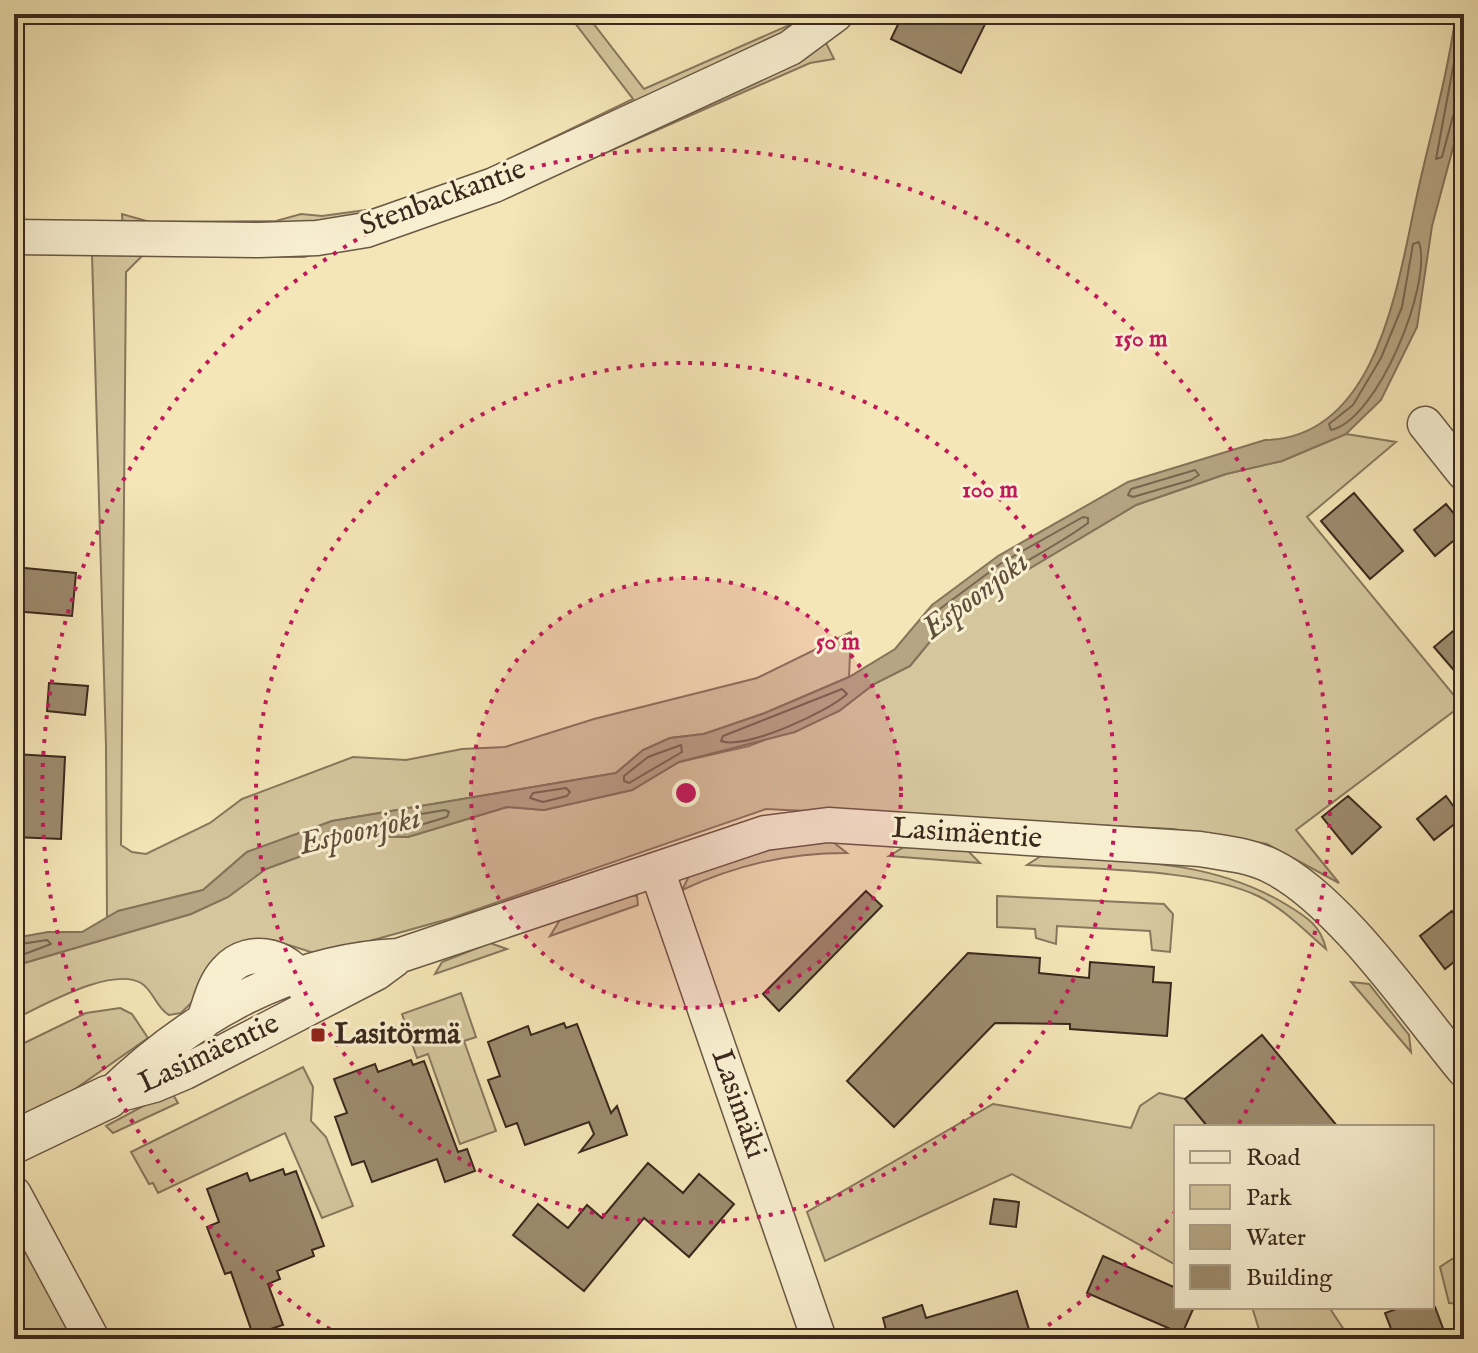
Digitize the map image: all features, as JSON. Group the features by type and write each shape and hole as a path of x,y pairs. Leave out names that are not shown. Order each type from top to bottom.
{"street":[{"name":"Stenbackantie","path":"14,237 259,240 317,238 366,230 494,185 790,48 836,14"},
{"path":"1425,424 1464,473"},
{"name":"Lasimäentie","path":"14,1142 108,1097 154,1085 185,1072 303,991 376,973 398,956 765,833 828,825 1200,849 1238,855 1279,871 1329,907 1464,1070"},
{"name":"Lasimäki","path":"657,870 819,1339"},
{"name":"Lasimäentie","path":"108,1097 137,1070 203,1022 219,979 242,960 265,956 277,959 303,991"},
{"path":"14,1194 92,1339"}],"green space":[{"path":"568,14 586,14 644,89 812,15 834,59 810,63 564,171 408,231 304,257 143,255 126,272 121,845 132,852 146,854 210,823 242,799 353,757 406,760 462,749 505,747 594,719 757,678 851,632 849,677 765,713 704,734 670,738 643,750 616,773 332,821 247,852 203,890 119,911 107,918 106,746 92,254 125,254 122,214 150,222 276,221 301,214 322,216 373,209 467,179 633,99"},
{"path":"1346,434 1396,442 1307,517 1462,705 1296,830 1339,883 1267,844 1173,829 766,809 452,918 341,949 317,954 273,940 252,940 222,957 198,996 181,1013 169,1015 149,990 141,983 128,979 95,983 14,1019 14,966 191,914 228,897 265,869 356,836 408,837 507,807 544,810 632,790 679,762 749,746 839,711 874,684 910,666 937,633 1017,576 1136,505 1226,474 1282,461"},
{"path":"797,842 833,842 847,853 804,855 762,862 682,890 691,872"},
{"path":"904,847 968,851 980,863 889,856"},
{"path":"1041,856 1168,865 1229,879 1258,890 1301,914 1317,928 1326,949 1276,907 1234,887 1176,875 1027,865"},
{"path":"623,895 637,896 638,905 550,936 561,918"},
{"path":"997,896 1164,904 1173,914 1170,952 1152,950 1150,931 1057,926 1056,944 1036,938 1035,929 997,927"},
{"path":"490,943 507,949 435,974 442,962"},
{"path":"1351,982 1369,984 1409,1035 1411,1052"},
{"path":"461,993 476,1037 464,1041 496,1131 460,1144 428,1054 417,1058 402,1014"},
{"path":"120,1008 132,1014 148,1038 55,1103 14,1121 14,1048 86,1013"},
{"path":"303,1067 313,1087 311,1121 326,1137 353,1206 322,1218 285,1133 158,1193 153,1183 149,1184 131,1152"},
{"path":"171,1091 178,1103 113,1133 106,1126"},
{"path":"1159,1093 1185,1099 1206,1125 1174,1125 1174,1264 1012,1174 825,1261 807,1212 993,1104 1131,1128 1140,1106"},
{"path":"14,1227 75,1339 14,1339"},
{"path":"1452,1259 1464,1261 1463,1304 1449,1303 1440,1267"},
{"path":"1253,1309 1330,1309 1350,1339 1262,1339"}],"water":[{"name":"Espoonjoki","path":"1456,14 1464,14 1464,107 1432,226 1417,327 1381,400 1346,434 1282,461 1226,474 1136,505 1017,576 937,633 910,666 874,684 839,711 795,732 679,762 632,790 544,810 507,807 408,837 356,836 266,869 228,897 191,914 14,966 14,938 48,932 82,932 118,911 203,890 247,852 332,821 616,773 643,750 670,738 704,734 765,713 849,677 895,649 932,605 998,556 1128,482 1265,440 1304,432 1336,412 1360,381 1378,344 1392,304"}],"building":[{"path":"903,14 990,14 961,73 891,39"},
{"path":"1354,493 1403,551 1370,579 1321,521"},
{"path":"1446,504 1464,526 1464,532 1435,556 1414,530"},
{"path":"14,567 76,573 72,616 14,611"},
{"path":"1464,622 1464,682 1434,647"},
{"path":"49,683 88,686 85,715 47,711"},
{"path":"14,754 65,757 61,839 14,837"},
{"path":"1348,796 1381,827 1352,854 1322,817"},
{"path":"1446,796 1462,818 1434,840 1417,819"},
{"path":"866,891 882,906 779,1011 763,994"},
{"path":"1452,911 1464,927 1464,954 1445,969 1420,936"},
{"path":"968,953 1040,958 1039,973 1089,978 1090,962 1154,967 1153,982 1171,983 1167,1036 1070,1029 1070,1024 995,1023 894,1127 847,1081"},
{"path":"564,1023 566,1028 577,1024 611,1113 617,1106 627,1135 580,1152 594,1134 589,1122 525,1145 517,1123 506,1127 488,1080 500,1076 488,1042 528,1026 531,1035"},
{"path":"1262,1035 1336,1125 1206,1125 1185,1099"},
{"path":"411,1060 413,1065 424,1061 458,1152 467,1149 475,1171 445,1182 437,1159 372,1182 364,1161 352,1165 335,1117 347,1113 334,1079 375,1064 378,1072"},
{"path":"648,1163 683,1193 699,1174 734,1204 689,1257 644,1218 584,1291 513,1235 538,1204 568,1228 587,1205 602,1218"},
{"path":"283,1169 285,1175 296,1171 324,1246 312,1250 314,1256 277,1271 280,1279 268,1284 283,1325 253,1335 231,1272 225,1274 207,1227 219,1222 207,1189 247,1173 250,1181"},
{"path":"994,1199 1019,1202 1016,1227 990,1224"},
{"path":"1103,1256 1174,1287 1174,1309 1193,1309 1182,1334 1087,1293"},
{"path":"1017,1291 1032,1339 877,1339 876,1333 886,1330 883,1318 922,1305 926,1318"},
{"path":"1435,1307 1444,1331 1422,1339 1395,1339 1385,1313 1396,1309"}],"place":[{"name":"Lasitörmä","path":"318,1035"}]}
